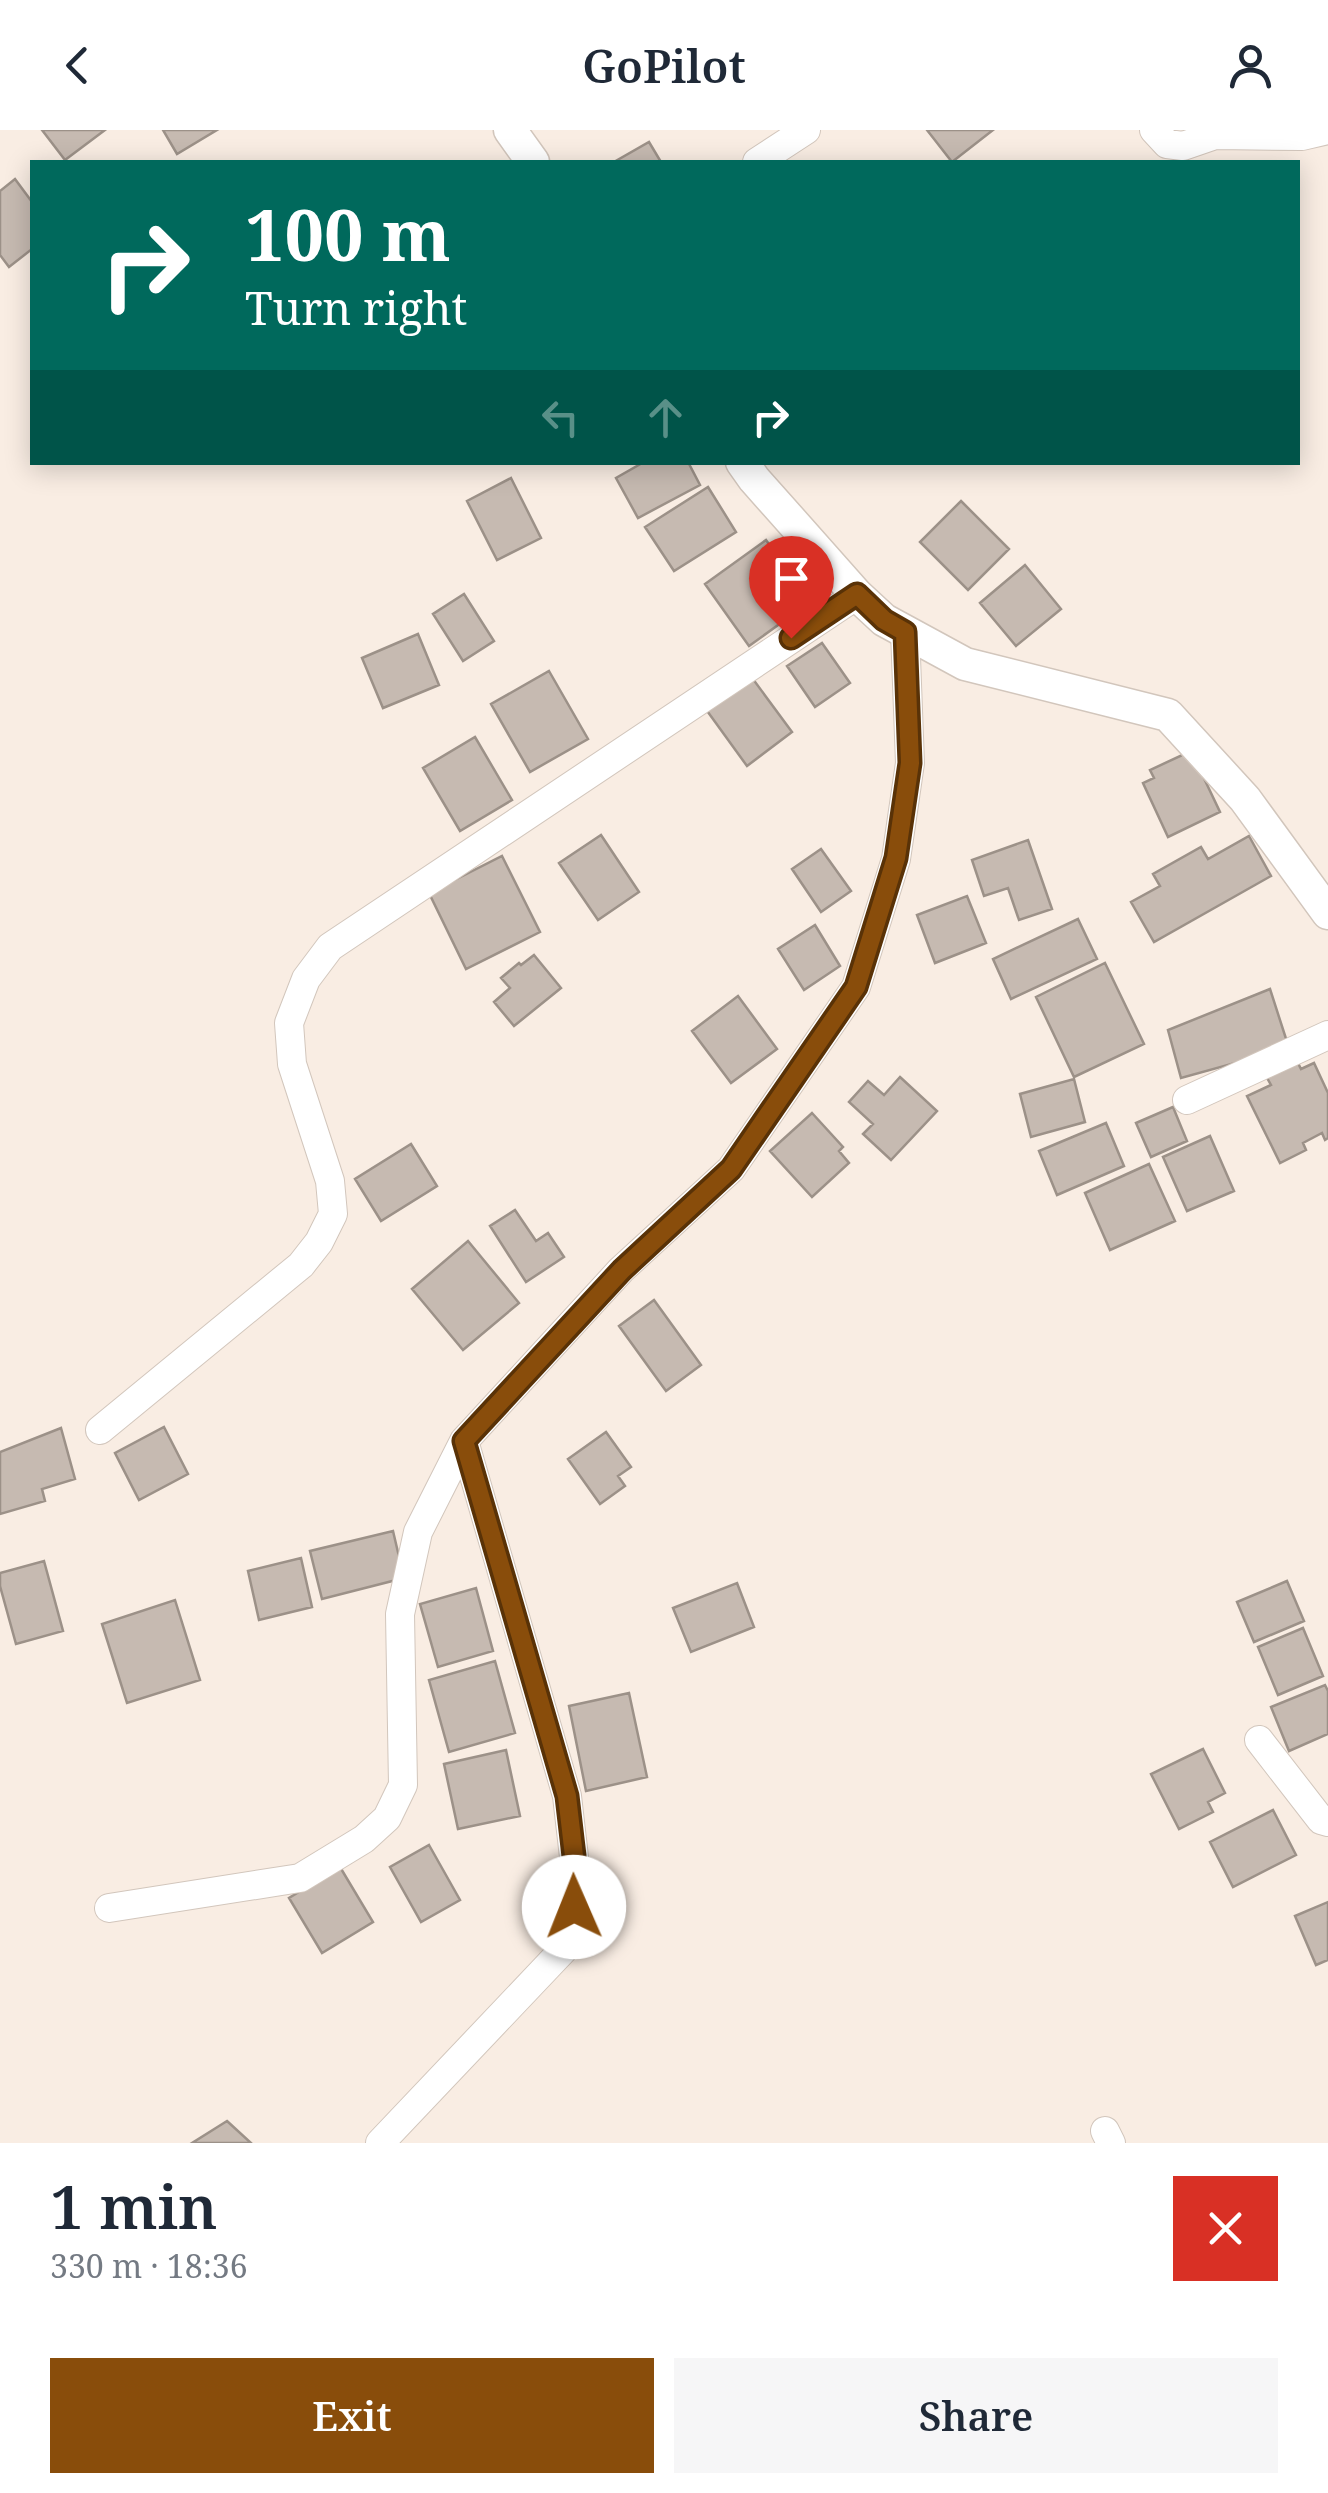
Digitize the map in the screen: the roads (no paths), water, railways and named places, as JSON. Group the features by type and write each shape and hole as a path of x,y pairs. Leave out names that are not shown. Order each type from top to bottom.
{"street":[{"path":"510,130 532,160"},
{"path":"760,160 806,130"},
{"path":"1154,130 1168,144 1183,146 1214,135 1302,136 1328,130"},
{"path":"744,465 884,620 965,664 1168,715 1245,798 1328,914"},
{"path":"100,1430 301,1265 334,1214 330,1181 292,1064 290,1023 306,979 330,947 857,594"},
{"path":"108,1908 300,1878 364,1839 387,1818 403,1785 400,1614 418,1532 464,1441 622,1270 731,1169 856,987 896,858 910,763 905,632"},
{"path":"1188,1100 1328,1035"},
{"path":"380,2143 564,1949 574,1907 574,1856 567,1796 464,1441"},
{"path":"1258,1740 1322,1820 1328,1822"}]}
